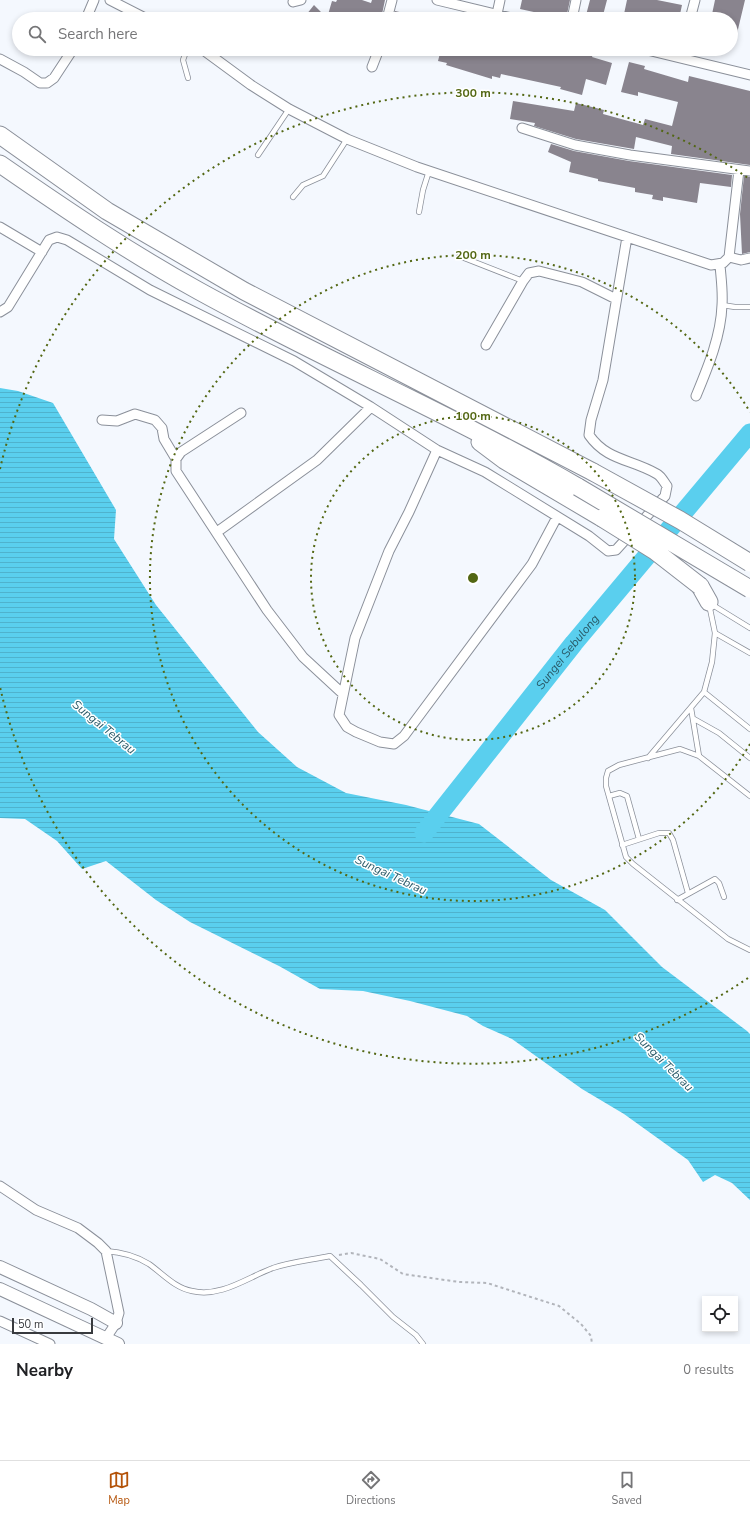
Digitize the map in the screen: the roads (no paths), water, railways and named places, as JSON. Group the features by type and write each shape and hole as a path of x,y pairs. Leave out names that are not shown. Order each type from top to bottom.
{"highway":[{"path":"0,135 107,211 244,291 593,472 680,520 750,563"},
{"path":"0,164 94,229 199,291 514,450 750,589"},
{"path":"451,419 504,460 655,551 700,586 709,602"}],"street":[{"path":"89,12 94,0"},
{"path":"110,0 133,12"},
{"path":"389,12 392,0"},
{"path":"437,0 488,12"},
{"path":"497,12 500,0"},
{"path":"573,12 576,0"},
{"path":"692,12 695,0"},
{"path":"0,59 24,72 40,83 47,82 54,78 68,56"},
{"path":"212,56 251,85 289,109 347,139 429,170 711,265 720,265 729,257 739,170"},
{"path":"372,67 376,56"},
{"path":"693,56 749,72"},
{"path":"522,128 575,145 622,154 750,171"},
{"path":"0,227 42,252"},
{"path":"0,312 8,307 49,240 57,237 67,240 150,290 200,316 294,361 371,407 437,450 485,472 589,536 608,551 616,550 665,496 667,486 658,474 616,457 597,447 589,435 591,420 604,380 627,237"},
{"path":"729,257 741,260 750,258"},
{"path":"696,396 710,362 720,324 722,305 720,265"},
{"path":"486,345 522,281 530,273 539,271 582,282 616,299"},
{"path":"217,532 317,460 371,407"},
{"path":"176,459 181,452 241,412"},
{"path":"102,420 117,421 135,414 155,420 162,428 164,439 176,459 176,471 267,610 303,657 343,694"},
{"path":"437,450 409,512 389,551 355,638 339,715 347,728 380,742 394,744 404,736 532,564 557,517"},
{"path":"0,1186 36,1210 78,1228 98,1242 106,1251 118,1308 116,1323 106,1338"},
{"path":"0,1268 91,1309 116,1323"},
{"path":"0,1289 118,1344"},
{"path":"0,1321 50,1344"}],"lane":[{"path":"184,56 183,60 188,78"},
{"path":"258,155 289,109"},
{"path":"293,197 302,185 323,176 347,139"},
{"path":"419,212 423,190 429,170"},
{"path":"459,256 522,281"},
{"path":"722,305 750,307"},
{"path":"709,602 750,628"},
{"path":"648,758 704,692 712,662 715,633 709,602"},
{"path":"715,633 750,653"},
{"path":"704,692 750,729"},
{"path":"691,708 699,756"},
{"path":"694,719 719,733 750,758"},
{"path":"750,796 699,756 680,749 619,764 608,771 606,778 626,857 677,900 728,939 750,950"},
{"path":"610,796 620,793 627,796 639,839"},
{"path":"622,845 659,833 669,833 688,893"},
{"path":"677,900 715,878 719,883 724,897"},
{"path":"106,1251 123,1252 148,1263 174,1283 192,1292 212,1292 230,1287 274,1268 330,1256 393,1317 416,1335 423,1344"}],"water":[{"name":"Sungai Tebrau","path":"0,388 18,391 53,403 116,510 114,539 156,605 258,732 297,767 346,793 406,805 479,824 551,880 605,910 662,967 750,1034 750,1200 732,1183 715,1175 703,1182 688,1160 624,1114 582,1089 512,1039 483,1026 467,1016 410,1001 363,991 320,989 279,966 190,922 156,900 106,861 82,869 57,841 25,819 0,818"}],"waterway":[{"name":"Sungei Sebulong","path":"424,833 574,643 750,433"}]}
